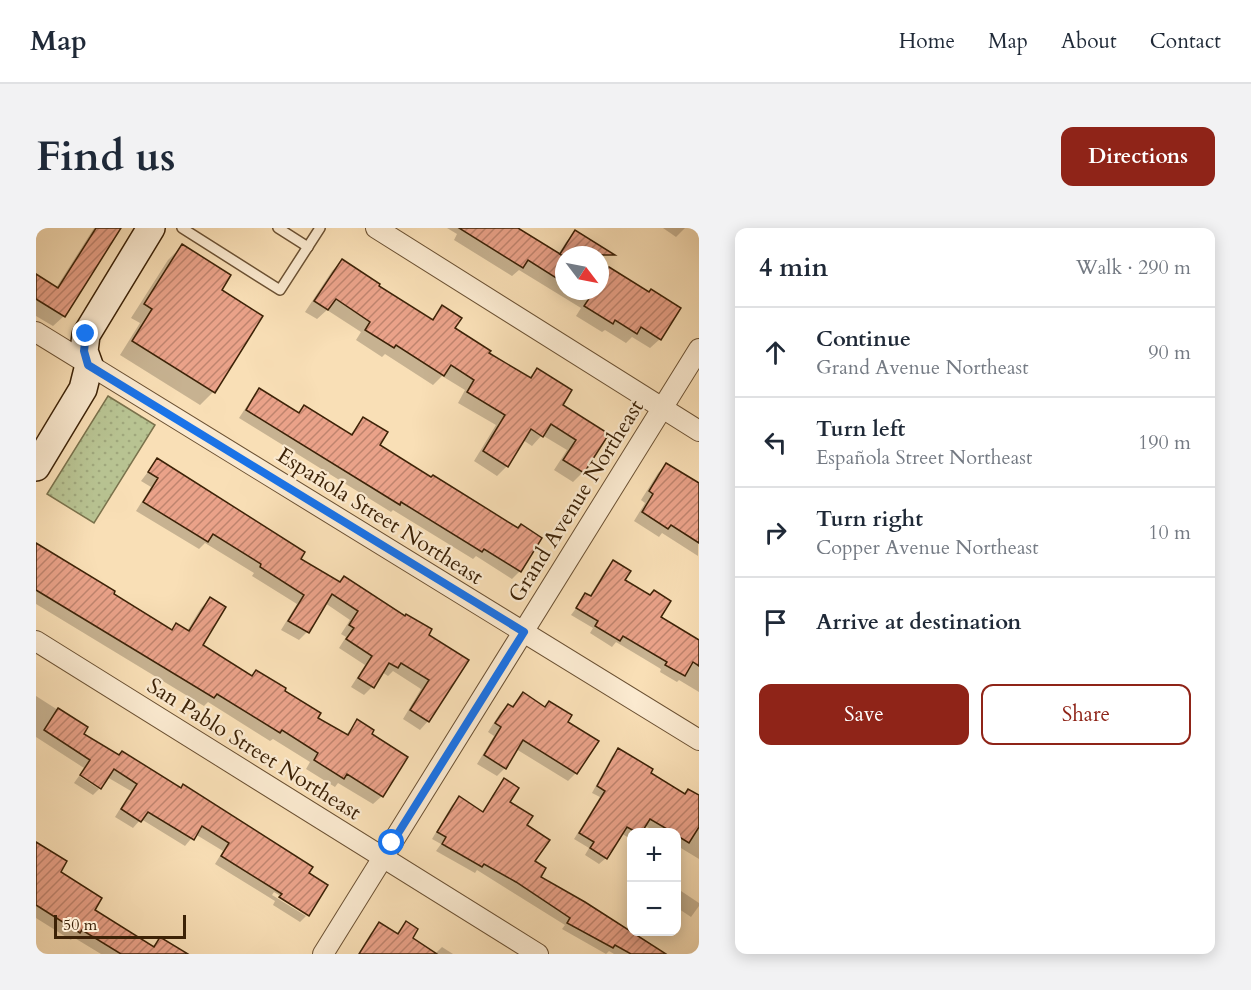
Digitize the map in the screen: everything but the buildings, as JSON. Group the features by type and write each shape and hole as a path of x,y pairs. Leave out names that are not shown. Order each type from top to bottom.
{"street":[{"path":"36,467 83,389 88,365 84,351 86,334 151,228"},
{"path":"376,228 699,431"},
{"name":"Española Street Northeast","path":"36,333 699,740"},
{"name":"Grand Avenue Northeast","path":"323,954 699,349"},
{"name":"San Pablo Street Northeast","path":"36,641 538,954"}],"lane":[{"path":"182,228 280,290 320,228"},
{"path":"198,238 204,228"},
{"path":"278,228 308,247"}],"green space":[{"path":"108,396 155,425 94,523 47,494"}],"route":[{"path":"86,334 84,351 88,365 524,632 392,843"}]}
